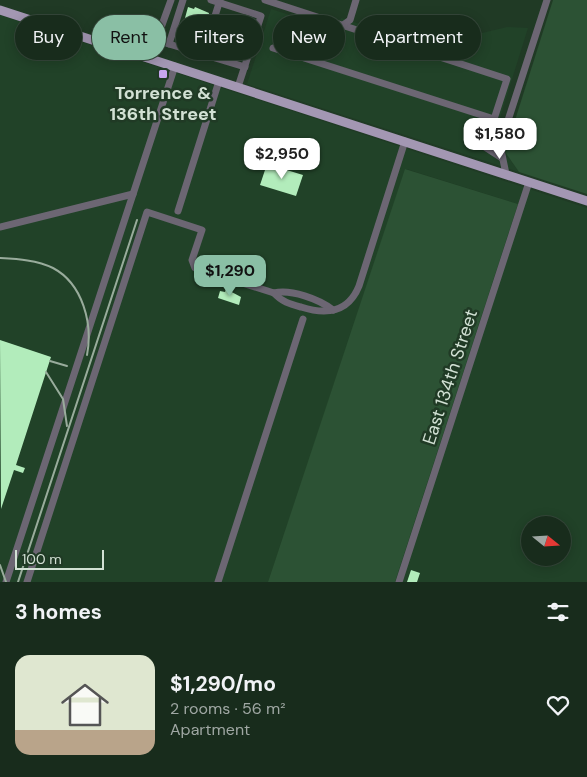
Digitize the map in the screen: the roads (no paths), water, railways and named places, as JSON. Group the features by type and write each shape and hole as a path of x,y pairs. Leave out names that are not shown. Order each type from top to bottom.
{"main road":[{"path":"0,10 92,39"},
{"path":"156,60 587,201"}],"street":[{"path":"166,15 171,0"},
{"path":"169,44 183,0"},
{"path":"211,0 220,1 261,16 238,87"},
{"path":"265,0 312,15"},
{"path":"345,24 350,20 356,0"},
{"path":"506,174 500,145 548,0"},
{"path":"216,15 220,1"},
{"path":"345,26 507,79 484,147 502,158"},
{"path":"166,43 176,46"},
{"path":"222,60 244,67"},
{"path":"311,60 494,119"},
{"path":"6,582 175,66"},
{"path":"178,211 219,81"},
{"path":"26,582 147,212 202,230 192,260 195,268 274,293 280,300 316,312 345,307 356,292 405,141"},
{"name":"East 134th Street","path":"399,582 529,182"},
{"path":"0,227 133,194"},
{"path":"218,582 303,319"}],"railway":[{"path":"18,582 137,220"},
{"path":"0,258 27,260 47,265 63,275 72,284 79,294 87,318 87,355"},
{"path":"50,361 67,366"},
{"path":"46,372 63,399 67,426"},
{"path":"0,565 6,582"}],"place":[{"name":"Torrence & 136th Street","path":"163,74"}]}
